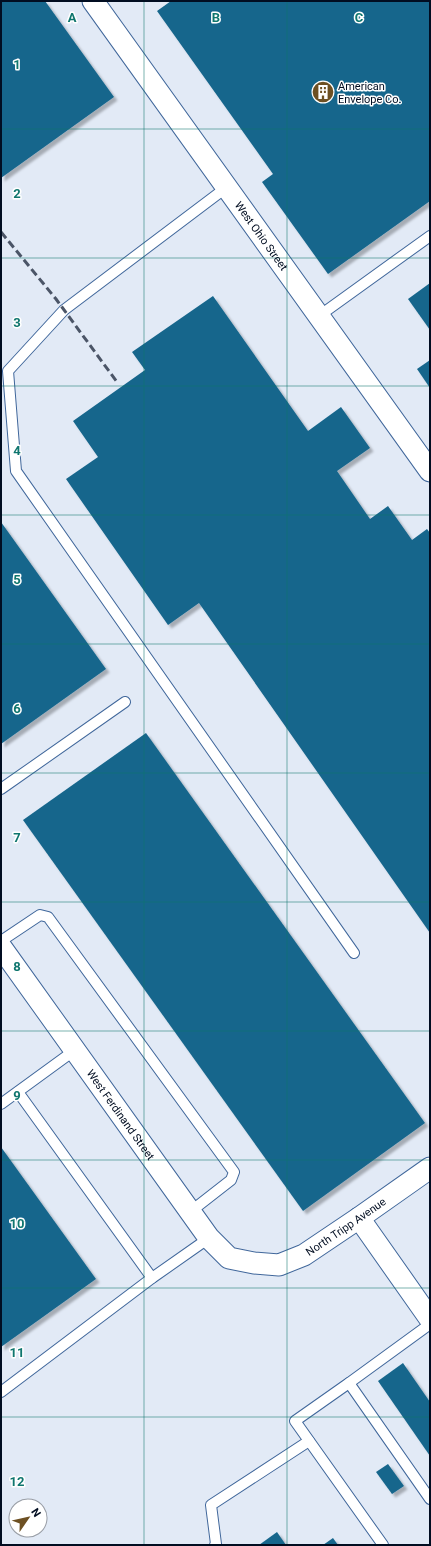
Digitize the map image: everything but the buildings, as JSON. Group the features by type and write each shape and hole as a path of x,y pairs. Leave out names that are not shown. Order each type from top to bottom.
{"street":[{"name":"West Ohio Street","path":"93,1 430,471"},
{"name":"West Ferdinand Street","path":"1,947 209,1238 229,1258 254,1263"},
{"name":"North Tripp Avenue","path":"254,1263 280,1265 304,1255 430,1168"},
{"path":"359,1218 430,1319"}],"lane":[{"path":"227,187 64,310 8,371 16,470 354,953"},
{"path":"319,316 430,236"},
{"path":"1,789 125,702"},
{"path":"1,941 40,915 48,917 234,1172 231,1180 190,1212"},
{"path":"1,1104 75,1050"},
{"path":"18,1092 152,1278"},
{"path":"1,1392 152,1278 209,1238"},
{"path":"383,1545 296,1421 430,1324"},
{"path":"349,1383 430,1499"},
{"path":"215,1545 210,1505 309,1441"}],"railway":[{"path":"1,232 56,299 117,382"}],"place":[{"name":"American Envelope Co.","path":"323,92"}]}
